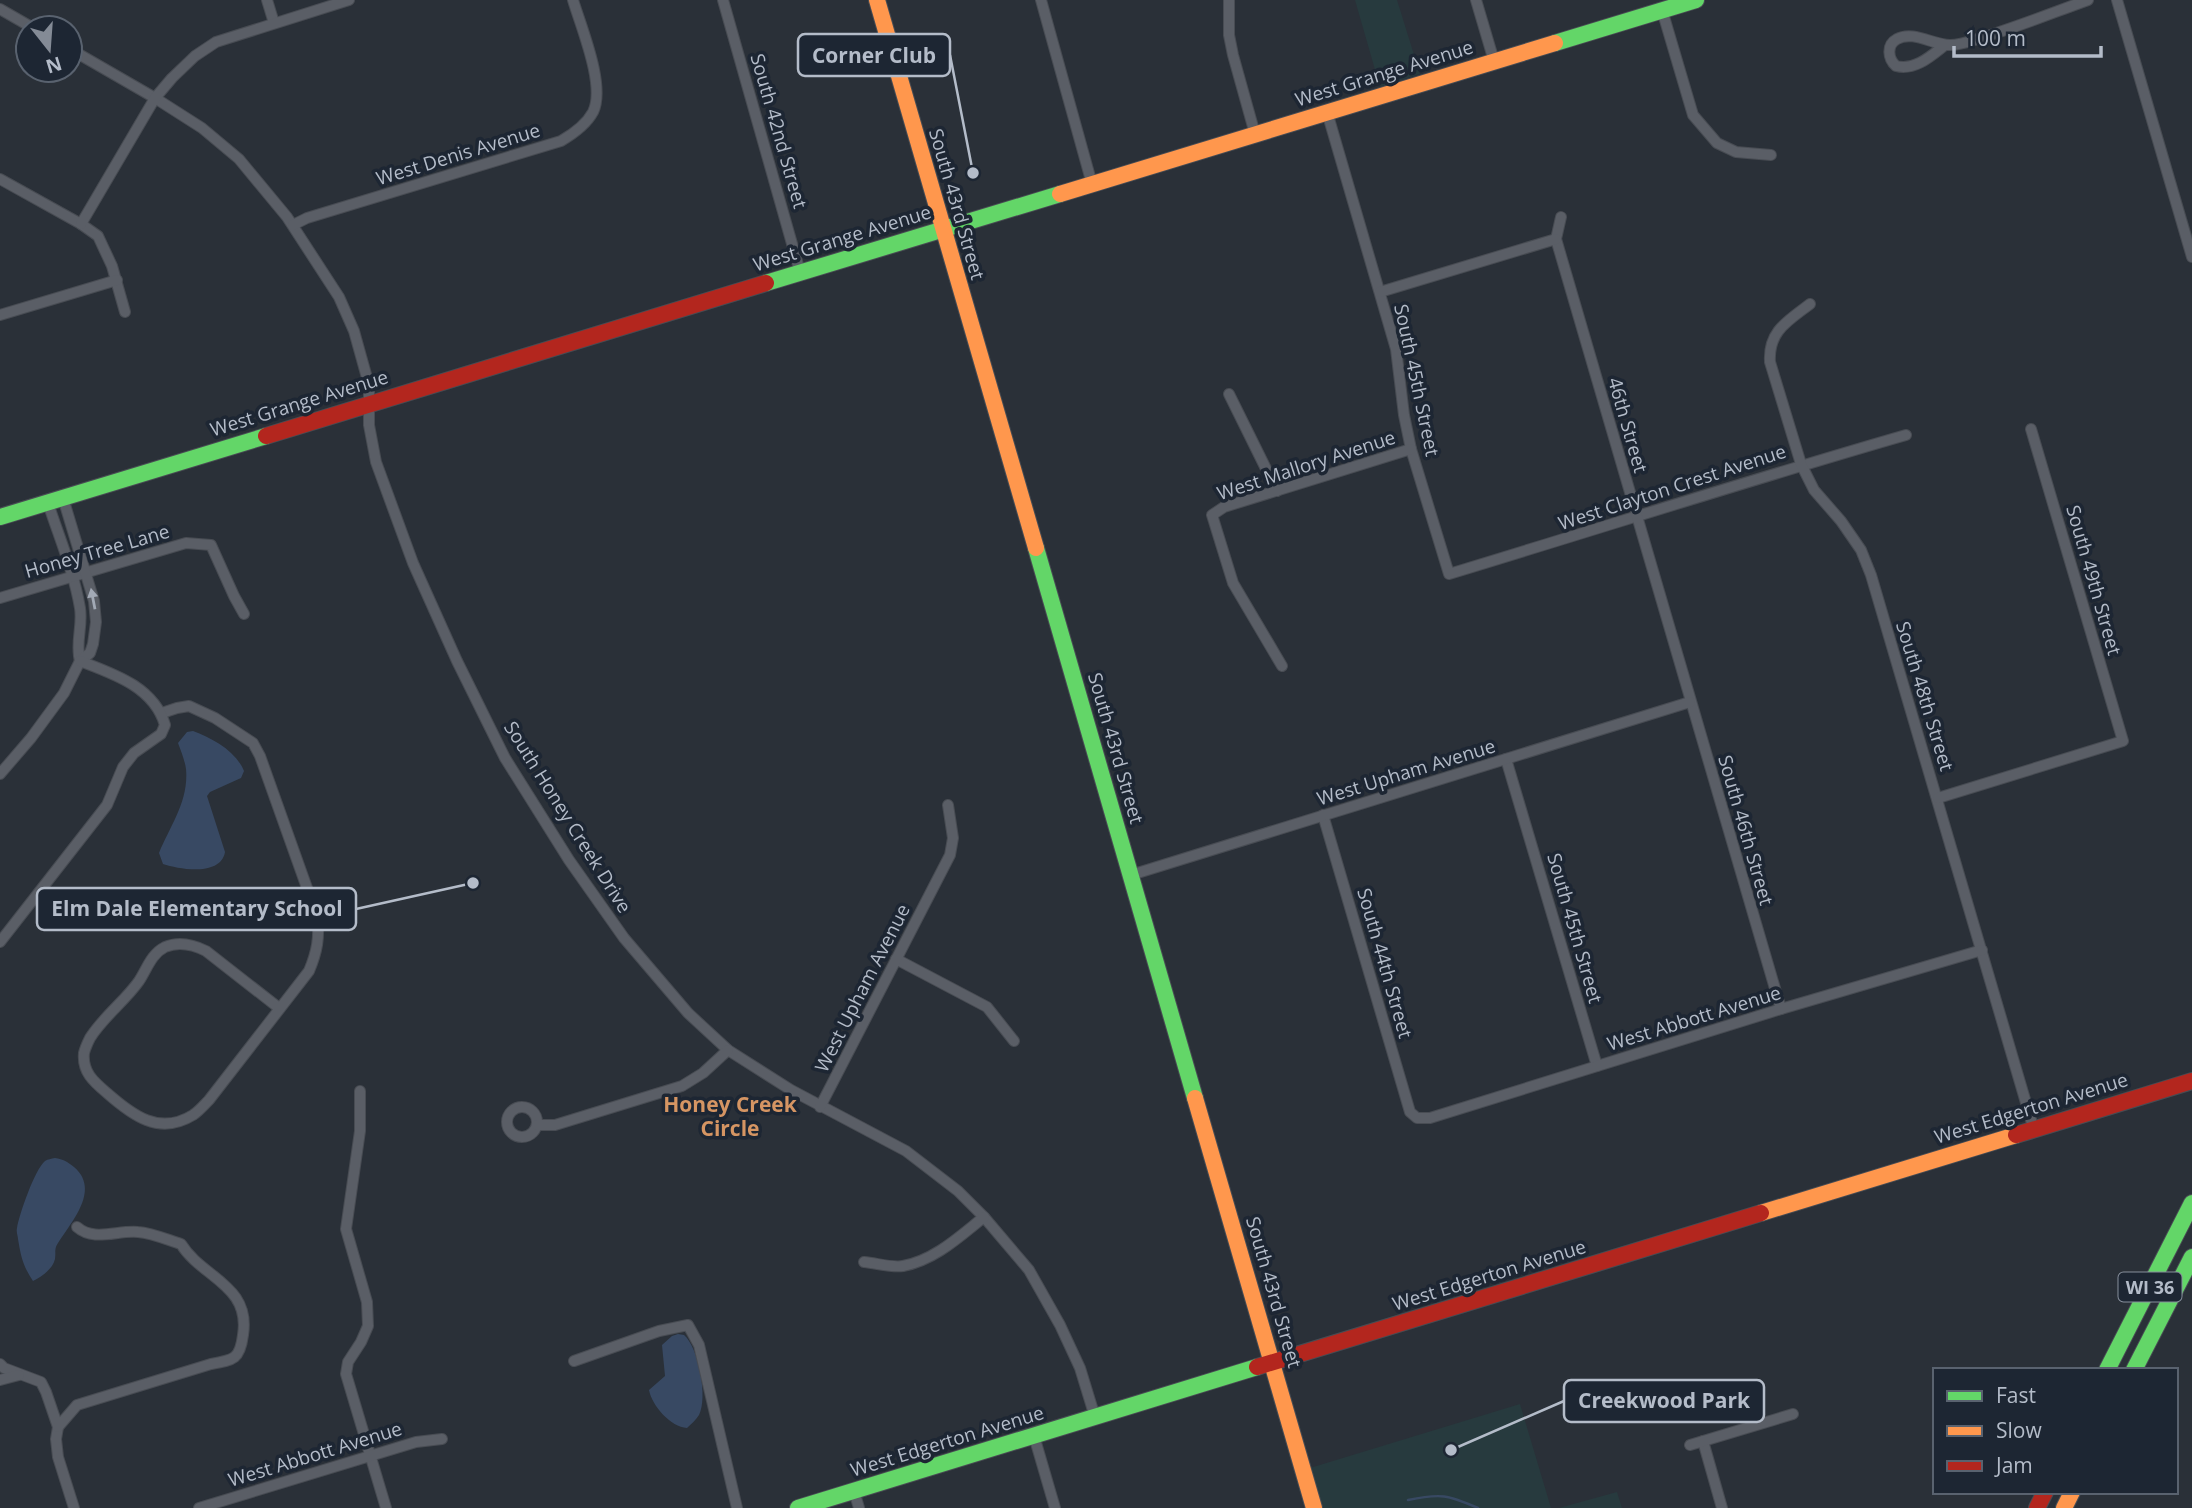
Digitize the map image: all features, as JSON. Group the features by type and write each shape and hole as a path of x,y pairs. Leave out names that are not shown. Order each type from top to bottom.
{"street":[{"path":"267,0 274,23"},
{"path":"81,223 155,98 195,56 216,42 349,0"},
{"name":"West Denis Avenue","path":"293,225 307,218 561,141 578,131 593,112 597,96 596,79 573,0"},
{"name":"South 42nd Street","path":"723,0 800,272"},
{"name":"South 43rd Street","path":"877,0 1314,1508"},
{"path":"1041,0 1092,184"},
{"path":"1229,0 1229,35 1255,134"},
{"path":"1476,0 1494,61"},
{"name":"West Grange Avenue","path":"0,517 1696,0"},
{"path":"1945,45 1922,62 1906,68 1896,66 1890,57 1891,45 1894,40 1902,37 1956,45 2007,30 2088,0"},
{"path":"2117,0 2192,257"},
{"path":"1661,10 1693,115 1717,143 1736,152 1771,155"},
{"name":"South Honey Creek Drive","path":"84,57 202,128 239,159 293,225 339,297 369,385 369,425 376,461 413,563 505,758 569,860 624,938 688,1013 728,1050 820,1107 906,1151 958,1191 984,1217 1029,1270 1060,1325 1080,1368 1095,1417"},
{"name":"South 45th Street","path":"1327,112 1396,349 1411,449 1449,574"},
{"path":"0,179 81,223 98,236 105,247 125,312"},
{"path":"1380,292 1556,239 1561,217"},
{"name":"46th Street","path":"1556,239 1679,660"},
{"path":"0,315 117,281"},
{"name":"South 48th Street","path":"1810,304 1780,326 1769,349 1770,362 1801,464 1814,490 1841,521 1861,550 1871,575 2034,1130"},
{"path":"1229,394 1277,491"},
{"name":"South 49th Street","path":"1938,798 2123,741 2031,429"},
{"name":"West Clayton Crest Avenue","path":"1449,574 1801,464 1906,435"},
{"name":"West Mallory Avenue","path":"1282,666 1233,583 1212,515 1224,508 1411,449"},
{"path":"0,774 31,738 64,693 80,661 90,653 96,622 94,601 86,572 56,501"},
{"path":"56,501 80,611 81,625 76,649 80,661"},
{"name":"Honey Tree Lane","path":"0,598 186,543 211,545 244,614"},
{"name":"South 46th Street","path":"1679,660 1781,1009"},
{"path":"0,942 107,805 123,768 134,753 161,734 165,725 162,713 153,700 137,686 80,661"},
{"name":"West Upham Avenue","path":"1132,875 1690,702"},
{"path":"162,713 189,706 215,718 253,743 317,916 317,953 309,971 209,1100 193,1115 177,1121 143,1121 127,1111 92,1080 85,1068 84,1052 89,1039 139,980 154,956 165,947 178,944 195,945 279,1008"},
{"name":"South 45th Street","path":"1506,759 1597,1066"},
{"name":"West Upham Avenue","path":"820,1107 950,855 953,838 948,805"},
{"name":"South 44th Street","path":"1323,815 1410,1112 1417,1118"},
{"name":"West Abbott Avenue","path":"1417,1118 1430,1118 1982,950"},
{"path":"896,958 987,1007 1014,1041"},
{"path":"537,1125 555,1125 682,1086 703,1073 728,1050"},
{"name":"West Edgerton Avenue","path":"798,1508 2192,1081"},
{"path":"360,1091 360,1131 346,1229 367,1302 368,1326 362,1342 348,1362 346,1374 386,1508"},
{"name":"WI 36","path":"2108,1368 2192,1203"},
{"path":"864,1262 901,1267 927,1258 953,1242 984,1217"},
{"path":"58,1427 77,1405 237,1357 242,1348 244,1328 236,1297 226,1284 189,1257 181,1244 139,1232 92,1235 77,1227"},
{"name":"WI 36","path":"2137,1364 2192,1257"},
{"path":"574,1361 659,1331 688,1325 699,1345 737,1508"},
{"path":"2119,1348 2137,1364"},
{"path":"0,1364 41,1382 58,1427 58,1457 74,1508"},
{"path":"0,1380 19,1374"},
{"path":"1690,1445 1793,1413"},
{"path":"1034,1436 1055,1508"},
{"name":"West Abbott Avenue","path":"199,1508 369,1455 416,1442 442,1439"},
{"path":"1703,1441 1722,1508"},
{"path":"854,1491 859,1508"}],"green space":[{"path":"1355,0 1397,0 1420,74 1380,87"},
{"path":"1520,1404 1551,1508 1322,1508 1310,1468"},
{"path":"1617,1492 1622,1508 1559,1508"}],"water":[{"path":"193,731 229,751 244,771 241,778 210,792 207,796 225,852 216,865 199,869 163,864 159,853 185,792 186,769 178,743 187,732"},
{"path":"55,1158 70,1164 82,1176 84,1196 76,1216 57,1245 52,1266 33,1281 23,1261 17,1228 37,1173 45,1161"},
{"path":"678,1334 684,1335 689,1341 701,1374 702,1407 699,1415 687,1428 675,1424 663,1415 649,1390 665,1376 662,1345"}],"waterway":[{"path":"1408,1500 1444,1496 1478,1508"}],"traffic: fast":[{"path":"1555,43 1696,0"},
{"path":"766,283 1060,194"},
{"path":"0,517 266,436"},
{"path":"1036,548 1195,1098"},
{"path":"2108,1368 2192,1203"},
{"path":"2135,1368 2192,1257"},
{"path":"798,1508 1257,1367"}],"traffic: slow":[{"path":"877,0 1036,548"},
{"path":"1060,194 1555,43"},
{"path":"1195,1098 1314,1508"},
{"path":"1761,1213 2016,1135"},
{"path":"2064,1508 2071,1494"}],"traffic: jam":[{"path":"266,436 766,283"},
{"path":"2016,1135 2192,1081"},
{"path":"1257,1367 1761,1213"},
{"path":"2037,1508 2044,1494"}],"place":[{"name":"Corner Club","path":"973,173"},
{"name":"Elm Dale Elementary School","path":"473,883"},
{"name":"Creekwood Park","path":"1451,1450"}],"district":[{"name":"Honey Creek Circle","path":"730,1116"}]}
